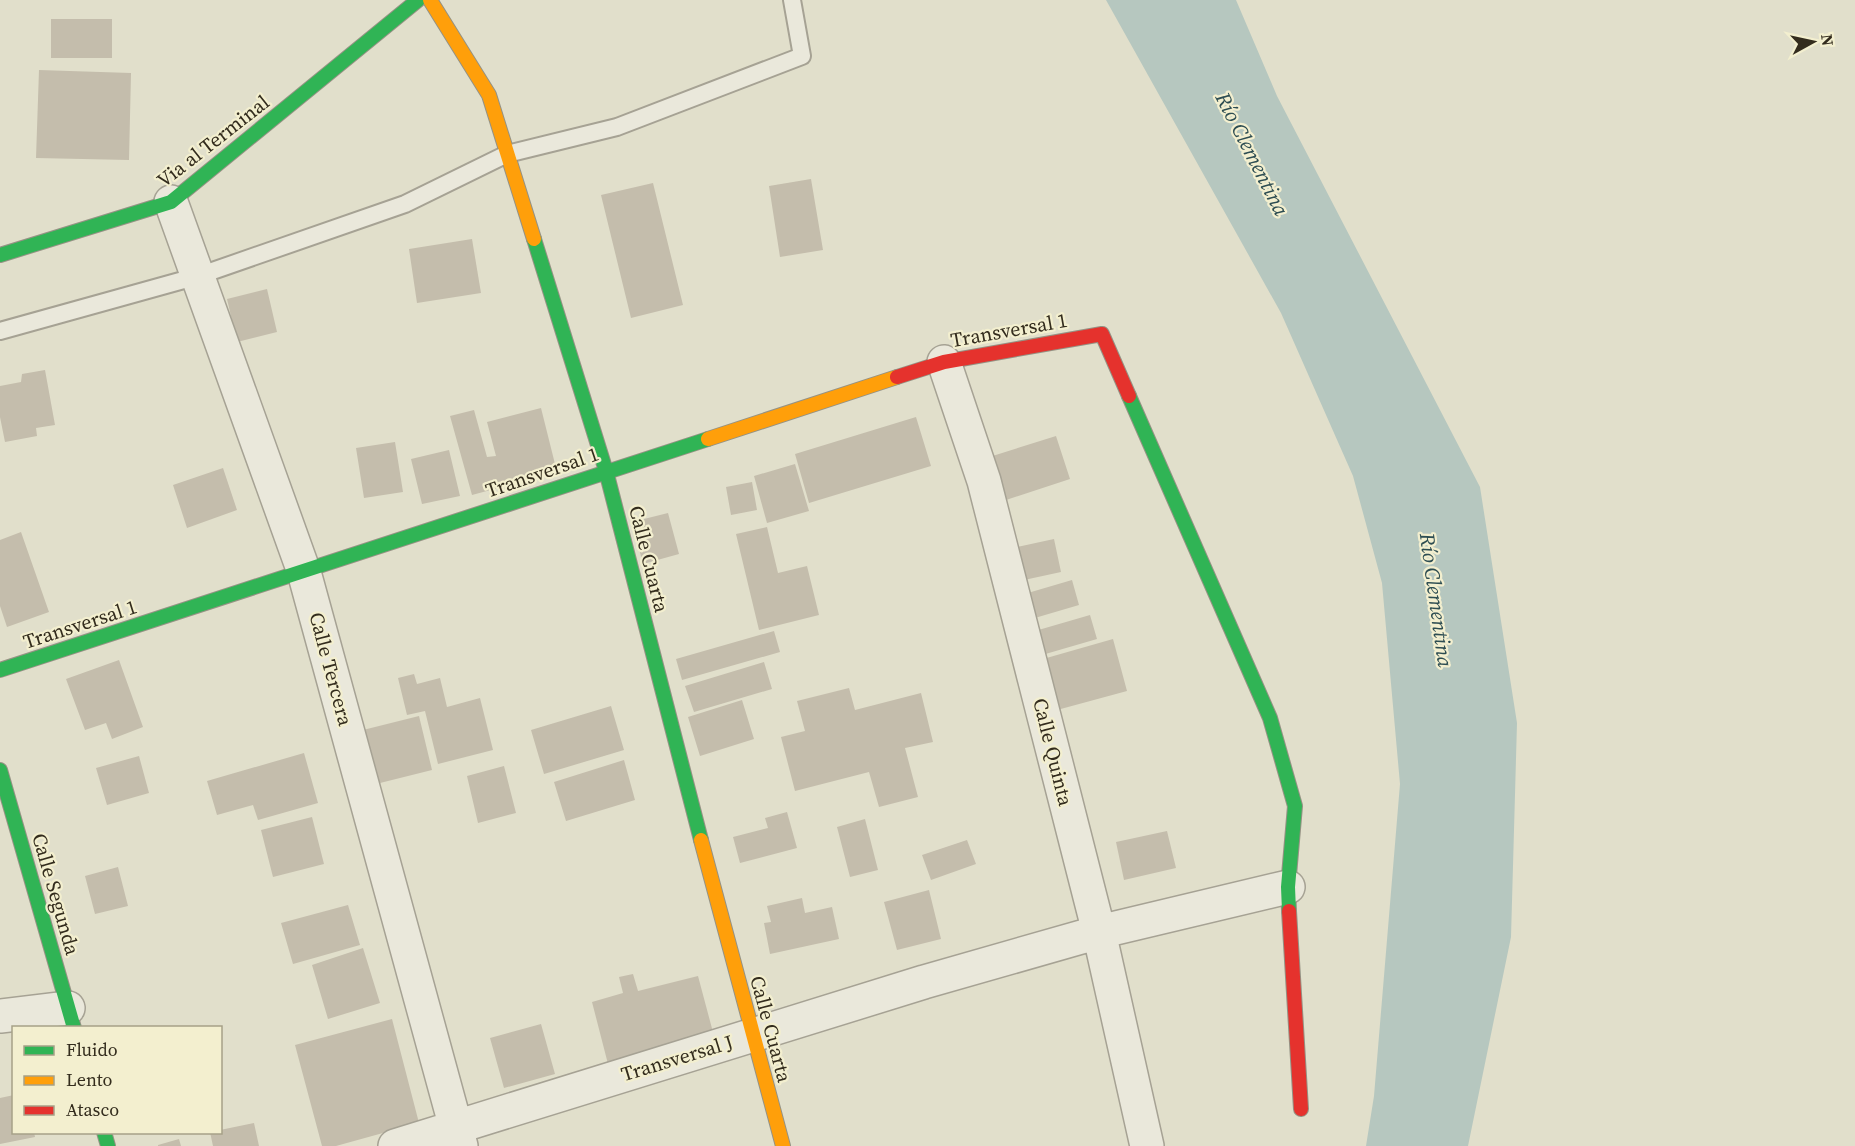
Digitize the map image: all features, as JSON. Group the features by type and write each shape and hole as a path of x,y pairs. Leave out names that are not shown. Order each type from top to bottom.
{"main road":[{"name":"Via al Terminal","path":"0,255 171,202 383,31 418,0"},
{"name":"Calle Cuarta","path":"430,0 489,95 606,471 752,1035 783,1146"},
{"name":"Transversal 1","path":"0,670 944,362 1102,334 1270,718 1295,806 1288,887"},
{"name":"Calle Segunda","path":"0,771 71,1018"},
{"path":"1288,887 1301,1109"}],"street":[{"name":"Calle Tercera","path":"171,202 304,572 458,1136"},
{"name":"Calle Quinta","path":"944,362 984,482 1099,932 1147,1146"},
{"name":"Transversal J","path":"395,1146 458,1136 752,1035 924,981 1099,932 1288,887"},
{"path":"0,1016 71,1018"}],"lane":[{"path":"0,331 198,276 405,204 507,154 617,128 802,56 792,0"}],"water":[{"name":"Río Clementina","path":"1106,0 1236,0 1277,96 1480,487 1517,723 1511,937 1468,1146 1366,1146 1374,1096 1400,784 1382,583 1353,476 1281,313"}],"building":[{"path":"51,19 112,19 112,58 51,58"},
{"path":"39,70 131,73 129,160 36,158"},
{"path":"811,179 823,250 780,257 769,186"},
{"path":"653,183 683,305 631,318 601,195"},
{"path":"472,239 481,293 417,303 409,249"},
{"path":"267,289 277,332 237,342 227,299"},
{"path":"45,370 55,425 36,428 37,436 5,442 0,417 0,386 21,382 22,374"},
{"path":"541,408 557,472 472,495 450,416 474,410 487,457 496,456 487,422"},
{"path":"916,417 931,466 809,503 795,454"},
{"path":"1056,436 1070,479 997,503 983,459"},
{"path":"395,442 403,492 364,498 356,448"},
{"path":"449,450 460,496 422,504 411,459"},
{"path":"795,464 809,511 767,523 754,476"},
{"path":"223,468 237,510 187,528 173,485"},
{"path":"752,482 757,510 731,515 726,487"},
{"path":"668,513 679,554 643,564 632,522"},
{"path":"767,527 778,573 807,566 819,615 759,630 736,534"},
{"path":"21,532 49,612 7,627 0,606 0,540"},
{"path":"1054,539 1061,572 1015,582 1008,549"},
{"path":"1072,580 1079,605 1028,620 1021,595"},
{"path":"1090,615 1097,639 1042,655 1035,631"},
{"path":"774,631 780,652 682,680 676,659"},
{"path":"1113,639 1127,691 1057,710 1043,659"},
{"path":"119,660 143,727 112,739 106,723 85,730 66,679"},
{"path":"764,662 772,689 694,712 685,686"},
{"path":"414,674 417,684 440,678 447,707 480,698 493,750 438,764 425,711 407,715 398,678"},
{"path":"849,688 855,710 921,693 933,742 905,748 918,797 879,807 869,772 795,791 781,737 805,731 797,701"},
{"path":"742,700 754,739 700,756 688,717"},
{"path":"611,706 624,750 544,774 531,730"},
{"path":"419,716 432,770 372,785 359,731"},
{"path":"304,753 318,803 258,820 253,805 217,815 207,781"},
{"path":"139,756 149,793 107,805 96,768"},
{"path":"624,760 635,800 566,821 554,782"},
{"path":"504,766 516,813 478,823 467,776"},
{"path":"787,812 797,848 740,863 733,837 768,828 765,818"},
{"path":"312,817 324,864 273,877 261,830"},
{"path":"865,819 878,870 850,877 837,827"},
{"path":"1167,831 1176,868 1124,880 1116,842"},
{"path":"967,840 976,864 931,880 922,855"},
{"path":"118,867 128,906 95,914 85,876"},
{"path":"929,890 941,939 897,950 884,902"},
{"path":"802,898 805,913 832,907 839,939 770,954 764,923 771,922 767,906"},
{"path":"348,905 360,945 293,964 281,923"},
{"path":"363,948 380,1003 328,1019 312,965"},
{"path":"633,974 638,991 698,976 714,1036 608,1064 592,1002 623,993 619,977"},
{"path":"392,1019 419,1123 336,1146 322,1146 295,1045"},
{"path":"541,1024 555,1074 504,1088 490,1038"},
{"path":"12,1095 12,1134 34,1134 35,1137 0,1144 0,1098"},
{"path":"254,1123 259,1146 213,1146 210,1134 222,1134 222,1130"},
{"path":"179,1139 181,1146 158,1146 158,1145"}],"traffic: fast":[{"path":"0,255 171,202 418,0"},
{"path":"534,239 606,471 701,840"},
{"path":"1129,396 1270,718 1295,806 1288,887 1289,911"},
{"path":"0,670 708,439"},
{"path":"0,770 73,1026"},
{"path":"105,1134 108,1146"}],"traffic: slow":[{"path":"430,0 489,95 534,239"},
{"path":"708,439 897,377"},
{"path":"701,840 783,1146"}],"traffic: jam":[{"path":"897,377 944,362 1102,334 1129,396"},
{"path":"1289,911 1301,1109"}]}
